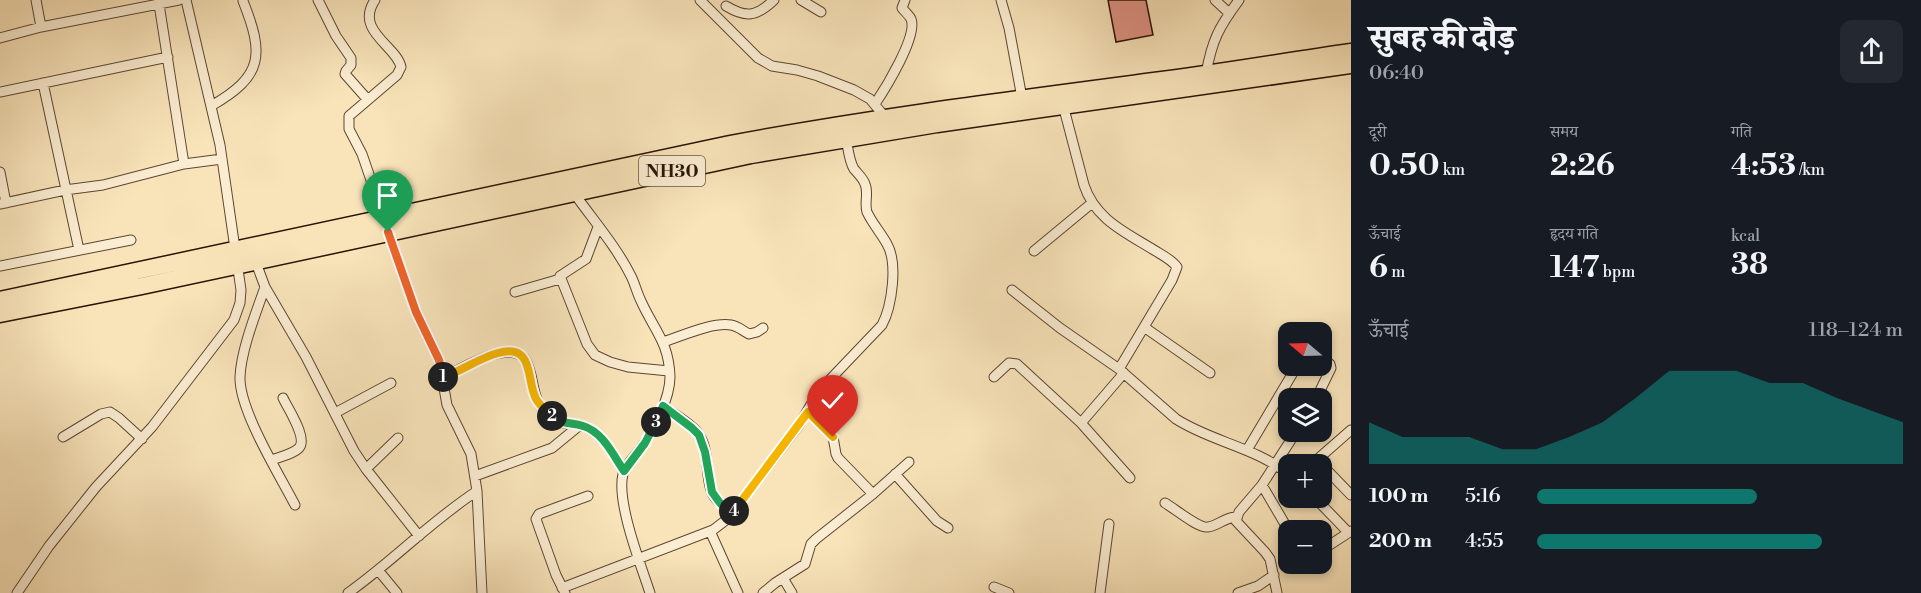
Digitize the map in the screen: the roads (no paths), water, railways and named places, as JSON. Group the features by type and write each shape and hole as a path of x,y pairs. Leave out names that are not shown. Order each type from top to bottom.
{"highway":[{"name":"NH30","path":"0,300 236,257 386,225 880,111 1022,98 1351,52"},
{"name":"NH30","path":"0,314 142,286 236,257 255,260 386,225 574,193 751,155 1063,105 1351,65"}],"street":[{"path":"36,0 41,27"},
{"path":"0,38 41,27 179,0"},
{"path":"17,593 56,537 96,488 152,427 234,320 240,303 241,290 222,159 186,0"},
{"path":"318,0 336,36 351,58 351,65 345,74 368,100"},
{"path":"375,0 370,14 374,32 399,59 401,67 397,75 349,117 349,129 362,154 416,312 439,360 447,405 466,441 477,491 483,593"},
{"path":"700,0 758,58 766,63 842,84 870,99 880,111 911,30 911,20 902,8 905,0"},
{"path":"718,17 727,3 738,13 750,14 760,12 774,0"},
{"path":"801,0 821,12"},
{"path":"1001,0 1009,28 1022,98"},
{"path":"1215,0 1229,14"},
{"path":"1206,74 1215,36 1239,0"},
{"path":"211,106 229,96 249,76 254,66 256,35 243,1"},
{"path":"159,4 184,164"},
{"path":"0,92 168,57"},
{"path":"44,83 79,250"},
{"path":"1063,105 1084,184 1098,212 1170,260 1176,267 1172,280 1121,371 1081,423"},
{"path":"588,496 540,514 536,519 564,590 710,531 731,514 808,412 819,391 882,325 891,298 891,254 868,213 867,188 865,182 853,168 846,138"},
{"path":"0,172 3,203 65,190 103,185 184,164 222,159"},
{"path":"574,193 631,275 640,301 663,342 669,372 667,395 663,406 648,437 624,471 622,490 639,559 651,593"},
{"path":"1034,251 1092,203"},
{"path":"514,292 560,279 562,274 579,265 586,259 598,227"},
{"path":"0,266 131,240"},
{"path":"255,260 265,287 306,357 354,451 418,536"},
{"path":"560,279 595,355 628,367 669,372"},
{"path":"265,287 242,363 240,378 244,403 295,505"},
{"path":"1012,290 1060,328 1121,371 1176,419 1276,465"},
{"path":"663,342 704,328 728,325 748,334 763,328"},
{"path":"1144,327 1210,373"},
{"path":"443,378 499,352 513,352 520,355 526,361 533,391 541,406 559,422 588,428 605,442 624,471"},
{"path":"994,376 1009,363 1017,364 1081,423 1130,478"},
{"path":"1246,450 1291,376"},
{"path":"335,413 391,383"},
{"path":"272,460 296,450 302,442 302,434 283,398"},
{"path":"663,406 699,435 705,452 712,492 731,514"},
{"path":"63,437 101,414 110,412 142,439"},
{"path":"808,412 833,437 838,458 873,494"},
{"path":"475,476 552,448 580,425"},
{"path":"1328,454 1351,430"},
{"path":"366,469 398,438"},
{"path":"1165,503 1201,526 1210,527 1225,519 1236,517 1262,485 1290,442"},
{"path":"763,593 805,564 811,544 816,539 909,462"},
{"path":"895,474 937,521 948,528"},
{"path":"1332,477 1351,495"},
{"path":"1262,485 1283,520"},
{"path":"348,593 450,509 477,491"},
{"path":"1325,508 1350,532 1332,544"},
{"path":"1236,517 1238,525 1270,559 1277,593"},
{"path":"1100,593 1109,524"},
{"path":"710,531 738,593"},
{"path":"378,570 397,593"},
{"path":"1238,593 1258,586 1274,575"},
{"path":"783,578 792,593"},
{"path":"994,587 1009,593"}]}
